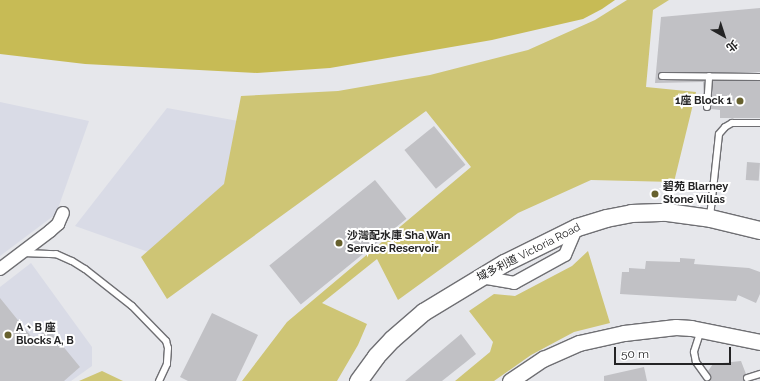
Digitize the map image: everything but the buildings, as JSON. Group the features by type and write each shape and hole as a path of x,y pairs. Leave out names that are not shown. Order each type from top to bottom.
{"main road":[{"name":"域多利道 Victoria Road","path":"358,381 376,356 409,323 440,301 504,263 577,226 606,218 649,212 667,212 710,218 760,230"}],"street":[{"path":"0,269 58,224 63,213"},
{"path":"480,277 514,283 565,255 577,226"},
{"path":"510,381 544,359 579,343 603,336 676,327 701,330 760,342"}],"lane":[{"path":"662,76 760,77"},
{"path":"707,108 709,76"},
{"path":"710,218 719,134 725,127 732,123 760,123"},
{"path":"22,253 56,254 72,261 86,269 132,306 166,341 168,348 167,364 158,381"},
{"path":"701,330 694,352 696,362 707,377"},
{"path":"747,378 760,374"}],"shaded area":[{"path":"0,0 615,0 583,19 492,40 330,68 257,73 85,64 0,54"},
{"path":"627,0 669,0 653,10 646,87 696,92 674,182 591,180 518,213 398,300 377,259 322,303 367,324 358,345 337,381 242,381 287,322 471,167 426,111 167,299 141,257 224,184 241,96 338,91 430,75 528,50 595,20"},
{"path":"0,102 89,121 56,214 0,256"},
{"path":"167,108 266,126 171,260 75,226"},
{"path":"588,251 610,323 574,332 531,355 494,381 455,381 490,352 493,342 469,311 494,294 515,296 572,266"},
{"path":"31,263 92,347 92,366 71,381 0,381 0,287"},
{"path":"102,371 123,381 79,381"}],"place":[{"name":"1座 Block 1","path":"740,101"},
{"name":"碧苑 Blarney Stone Villas","path":"655,194"},
{"name":"沙灣配水庫 Sha Wan Service Reservoir","path":"339,243"},
{"name":"A、B 座 Blocks A, B","path":"8,335"}]}
